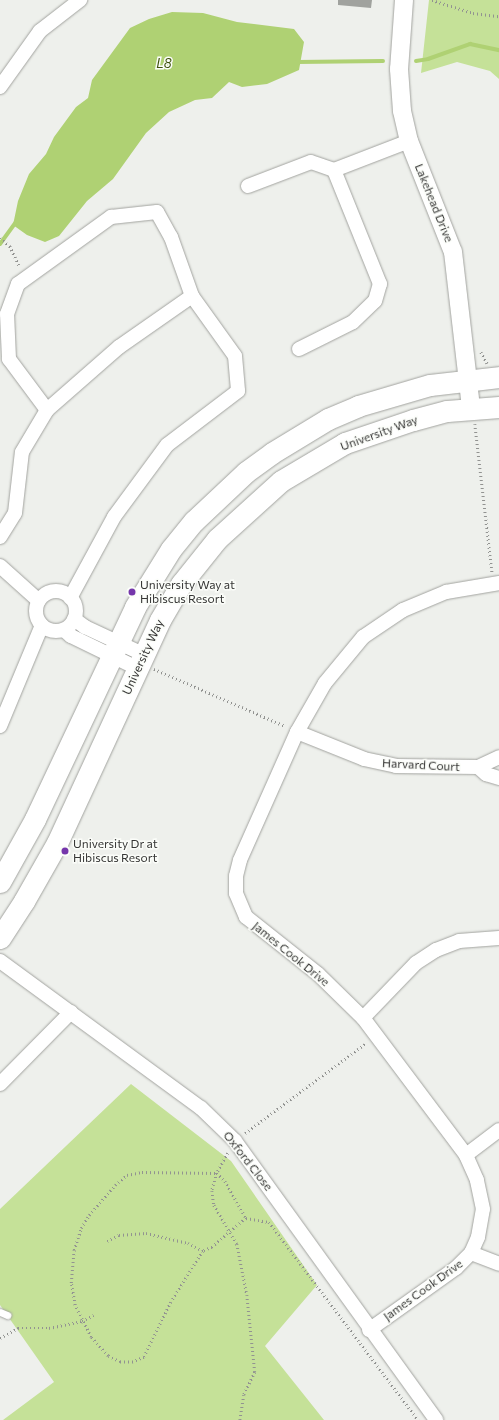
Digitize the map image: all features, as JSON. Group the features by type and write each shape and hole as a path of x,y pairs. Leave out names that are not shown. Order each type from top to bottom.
{"main road":[{"path":"0,882 35,819 115,649 151,578 171,549 194,521 246,472 301,434 358,406 430,385 499,376"},
{"name":"University Way","path":"0,938 24,901 57,842 140,662 172,599 198,562 238,518 281,481 353,440 413,420 472,408 499,407"}],"street":[{"path":"0,87 40,31 80,0"},
{"name":"Lakehead Drive","path":"404,0 400,93 409,141 453,252 472,408"},
{"path":"248,186 311,162 334,170 409,141"},
{"path":"300,349 354,322 375,301 380,284 334,170"},
{"path":"47,410 9,359 7,314 18,284 111,217 156,212 171,237 192,296 235,356 238,391 167,445 114,517 70,598"},
{"path":"0,537 16,512 22,452 47,410 119,347 192,296"},
{"path":"0,566 39,601"},
{"name":"James Cook Drive","path":"369,1330 456,1268 471,1253 478,1237 483,1209 477,1180 466,1155 363,1018 318,974 255,927 246,917 236,893 240,860 297,732 324,683 363,637 403,610 446,592 496,583"},
{"path":"64,630 74,619 75,605 70,598 56,592 49,593 39,601 36,613 42,625 49,630 64,630 71,636 115,649"},
{"path":"74,619 115,649 140,662"},
{"path":"0,726 42,625"},
{"name":"Harvard Court","path":"297,732 379,764 396,766 478,767 499,757"},
{"name":"Harvard Court","path":"478,767 486,774 499,778"},
{"path":"363,1018 416,963 436,950 459,941 499,938"},
{"name":"Oxford Close","path":"0,961 201,1108 235,1141 369,1330 436,1420"},
{"path":"0,1084 71,1012"},
{"path":"466,1155 499,1130"},
{"path":"471,1253 499,1264"}],"path":[{"path":"432,0 473,13 499,16"},
{"path":"0,238 10,246 21,269 18,284"},
{"path":"472,408 496,583"},
{"path":"140,662 297,732"},
{"path":"240,1420 244,1396 255,1372 241,1263 230,1231 214,1205 212,1191 217,1173 235,1141 376,1035"},
{"path":"246,1218 225,1181 217,1173 142,1172 127,1175 115,1185 89,1215 81,1228 74,1250 70,1283 75,1305 91,1337 108,1356 120,1362 133,1362 144,1357 171,1302 203,1251 212,1247 246,1218 269,1222 418,1420"},
{"path":"107,1241 119,1235 146,1233 188,1244 203,1251"},
{"path":"0,1338 18,1328 49,1328 82,1321 94,1315"}],"shaded area":[{"path":"429,0 499,0 499,79 490,71 457,62 421,73"},
{"path":"131,1084 231,1161 317,1285 265,1346 324,1420 3,1420 54,1382 0,1305 0,1209"}],"water":[{"name":"L8","path":"172,12 203,13 237,22 294,29 304,42 299,70 267,84 242,87 229,82 212,98 195,100 169,112 146,133 113,179 87,201 59,236 45,242 27,235 13,225 18,201 29,174 46,154 54,137 76,107 88,98 92,80 130,28 149,19"}],"waterway":[{"path":"416,61 428,59 470,44 499,50"},
{"path":"297,62 383,61"},
{"path":"0,244 17,221"}],"place":[{"name":"University Way at Hibiscus Resort","path":"132,592"},
{"name":"University Dr at Hibiscus Resort","path":"65,851"}]}
